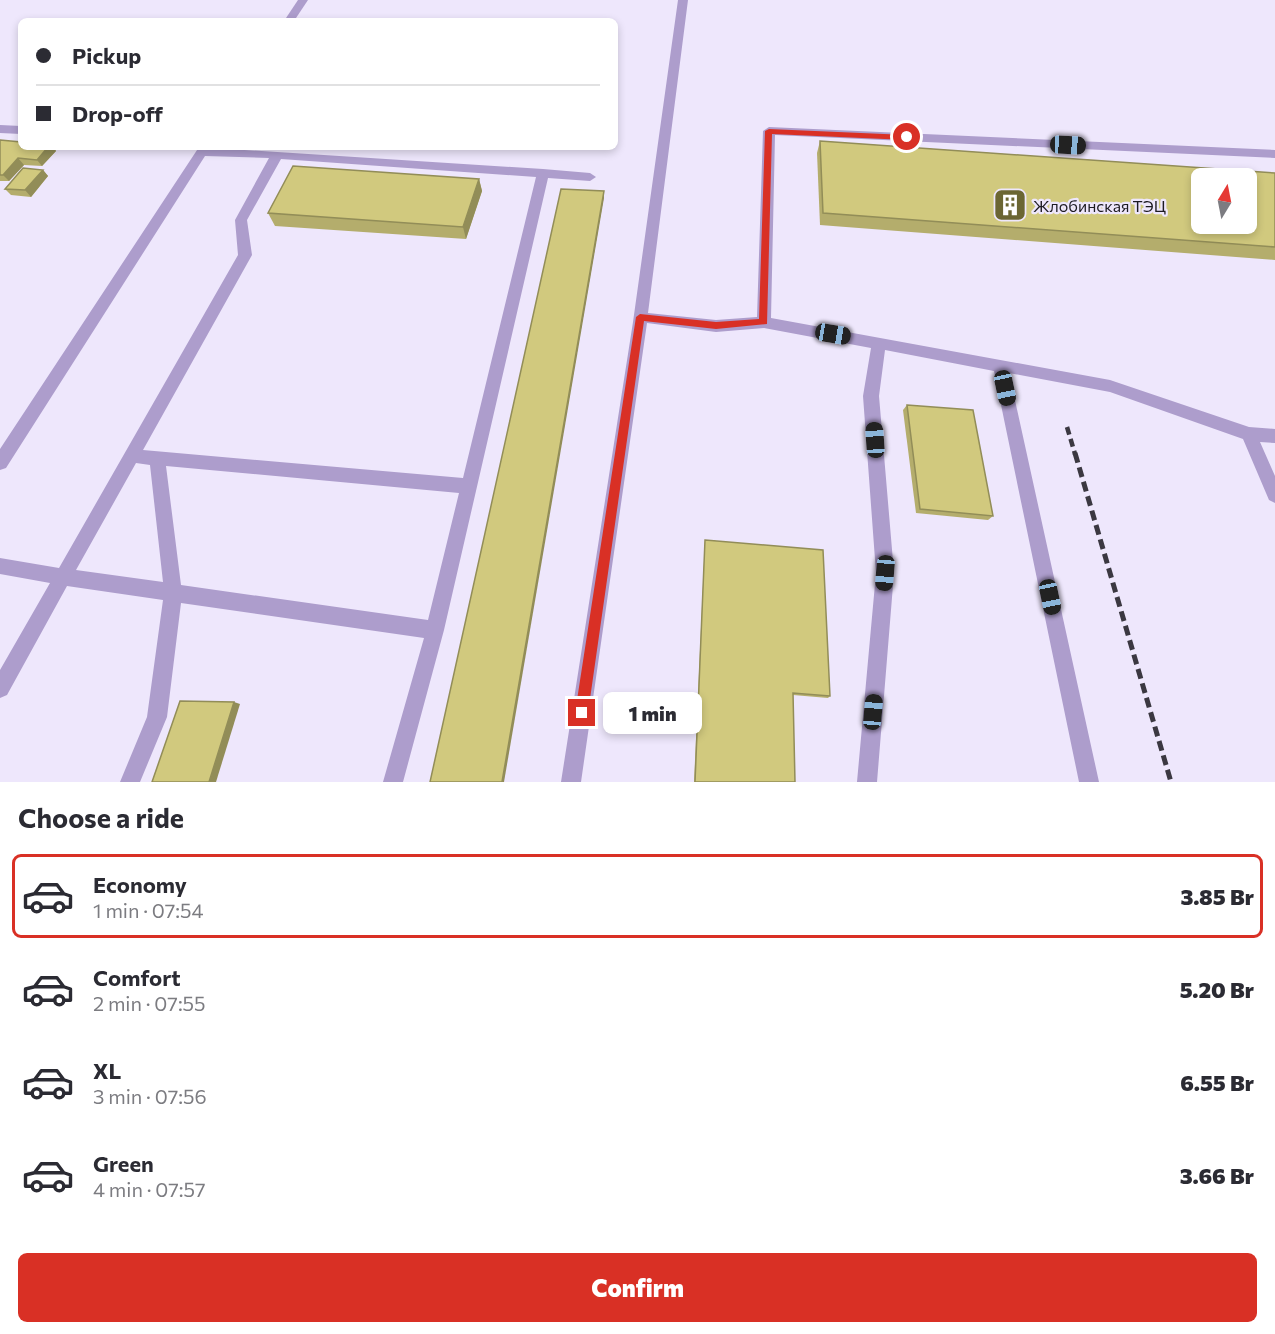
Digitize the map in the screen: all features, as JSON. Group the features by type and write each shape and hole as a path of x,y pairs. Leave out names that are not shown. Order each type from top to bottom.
{"lane":[{"path":"291,18 303,0"},
{"path":"571,782 640,317 683,0"},
{"path":"0,129 18,130"},
{"path":"764,322 769,131 1275,154"},
{"path":"0,463 203,150"},
{"path":"216,150 590,177"},
{"path":"0,688 245,255 241,220 277,155"},
{"path":"393,782 435,630 543,174"},
{"path":"640,317 716,326 764,322 879,342 1110,386 1249,434 1275,436"},
{"path":"867,782 885,573 871,396 879,342"},
{"path":"1000,365 1089,782"},
{"path":"1249,434 1275,495"},
{"path":"132,456 469,486"},
{"path":"130,782 157,717 173,593 157,459"},
{"path":"0,566 435,630"}],"building":[{"path":"0,140 18,142 18,150 45,150 37,160 18,158 3,175 0,175"},
{"name":"Жлобинская ТЭЦ","path":"820,141 1204,168 1191,168 1191,234 1257,234 1257,172 1275,173 1275,247 823,213"},
{"path":"293,166 479,179 463,227 268,213"},
{"path":"23,168 43,170 25,190 5,189"},
{"path":"561,189 604,191 502,782 430,782"},
{"path":"907,405 973,410 993,516 920,509"},
{"path":"705,540 823,550 830,696 793,693 795,782 695,782"},
{"path":"180,701 234,702 209,782 152,782"}],"railway":[{"path":"1067,427 1075,454"},
{"path":"1075,453 1171,782"}],"place":[{"name":"Жлобинская ТЭЦ","path":"1010,205"}],"route":[{"path":"582,713 640,317 716,326 764,322 769,131 907,137"}]}
